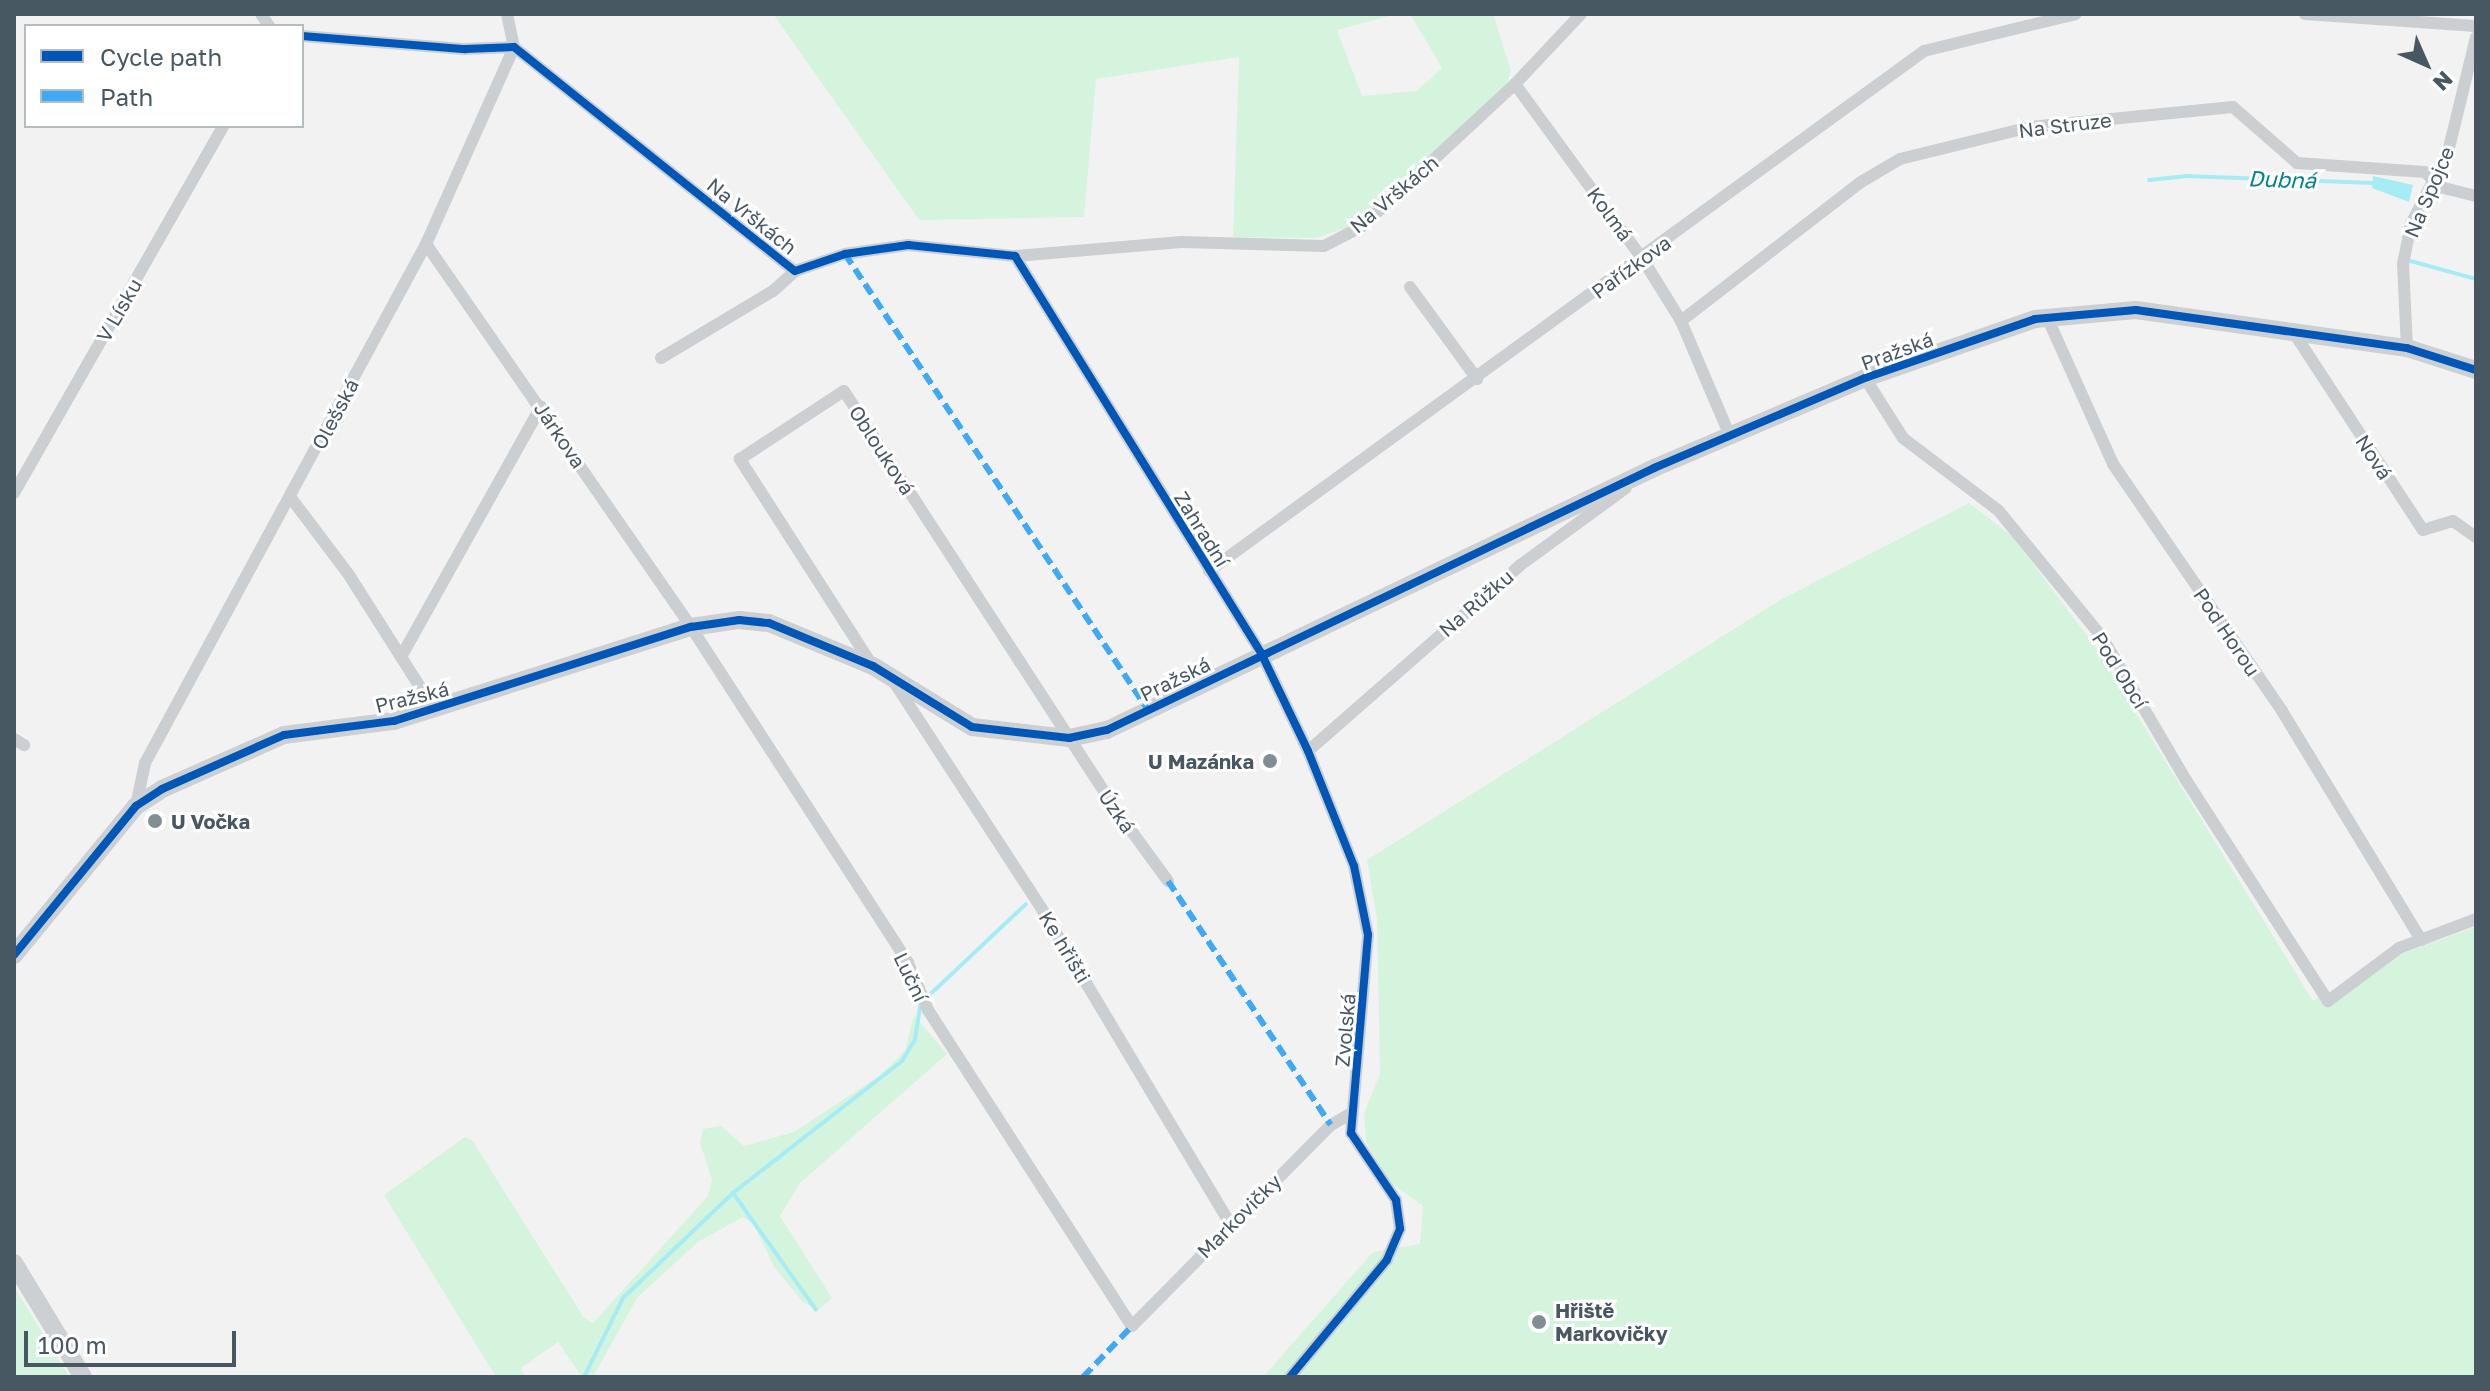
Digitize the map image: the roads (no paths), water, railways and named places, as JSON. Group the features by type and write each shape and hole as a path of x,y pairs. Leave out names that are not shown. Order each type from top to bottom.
{"street":[{"path":"304,36 465,49 514,47 507,14"},
{"name":"Na Vrškách","path":"514,47 795,271 845,254 908,245 1015,256 1181,242 1324,246 1361,227 1515,84 1581,14"},
{"name":"Pařízkova","path":"1209,571 1924,51 2076,14"},
{"path":"2305,14 2476,26"},
{"name":"Na Spojce","path":"2407,348 2403,264 2411,224 2448,152 2476,37"},
{"name":"Olešská","path":"136,806 145,763 426,244 514,47"},
{"name":"Kolmá","path":"1515,84 1642,258 1681,321 1731,438"},
{"name":"Na Struze","path":"1681,321 1848,191 1900,159 2030,127 2233,107 2297,163 2425,172 2434,177 2440,187 2476,196"},
{"name":"V Lísku","path":"14,493 222,128"},
{"name":"Járkova","path":"426,244 691,627"},
{"name":"Zahradní","path":"1015,256 1262,655"},
{"path":"661,358 773,291 795,271"},
{"path":"1410,287 1477,379"},
{"name":"Pražská","path":"14,955 136,806 162,789 284,735 394,721 691,627 739,620 769,623 873,666 972,727 1069,738 1107,730 1654,468 1731,438 1865,378 2047,317 2136,310 2407,348 2476,370"},
{"name":"Pod Horou","path":"2047,317 2113,464 2282,711 2421,940"},
{"name":"Nová","path":"2294,333 2423,530 2453,521 2476,537"},
{"name":"Pod Obcí","path":"1865,378 1903,438 1998,510 2102,637 2186,780 2328,1001 2399,948 2421,940"},
{"name":"Oblouková","path":"873,666 740,459 844,391 1069,738"},
{"path":"401,657 541,407"},
{"name":"Na Růžku","path":"1308,751 1519,566 1654,468"},
{"path":"291,498 434,709"},
{"name":"Luční","path":"691,627 908,963 928,1010 1132,1326"},
{"name":"Zvolská","path":"1262,655 1308,751 1354,866 1368,935 1351,1133 1396,1200 1400,1229 1387,1260 1290,1377"},
{"name":"Ke hřišti","path":"890,676 1043,911 1230,1223"},
{"name":"Úzká","path":"1069,738 1168,881"},
{"path":"2421,940 2476,919"},
{"name":"Markovičky","path":"1132,1326 1230,1223 1331,1125 1352,1113"},
{"path":"14,1263 83,1377"}],"water":[{"path":"2373,176 2413,185 2409,202 2372,188"}],"waterway":[{"name":"Dubná","path":"2149,180 2185,176 2374,183"},
{"name":"Dubná","path":"2407,260 2476,279"},
{"path":"584,1377 623,1298 733,1193 902,1061 915,1039 921,1003 1026,904"},
{"path":"733,1193 816,1310"}],"place":[{"name":"U Mazánka","path":"1270,761"},
{"name":"U Vočka","path":"155,821"},
{"name":"Hřiště Markovičky","path":"1539,1322"}]}
